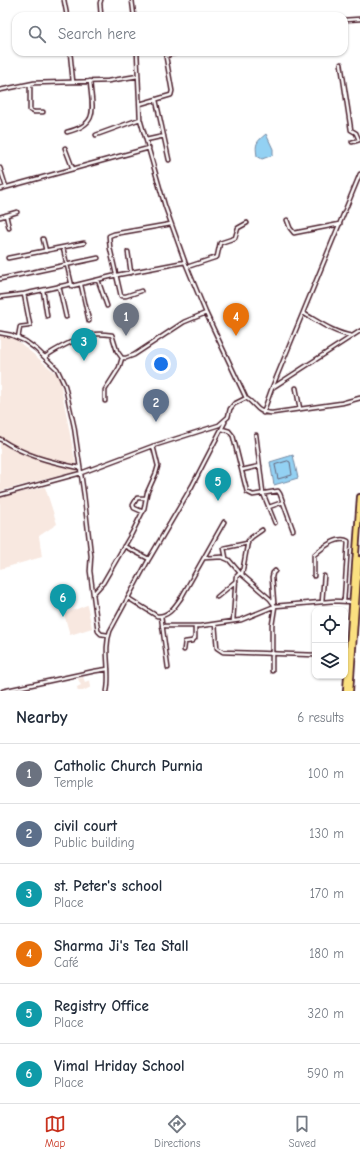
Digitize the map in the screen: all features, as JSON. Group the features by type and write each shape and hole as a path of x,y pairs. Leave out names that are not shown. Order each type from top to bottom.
{"highway":[{"path":"350,691 352,602 360,497"},
{"path":"348,651 352,629 360,537"},
{"path":"346,679 346,691"}],"street":[{"path":"64,0 66,12"},
{"path":"101,0 101,12"},
{"path":"132,0 134,12"},
{"path":"348,20 360,19"},
{"path":"70,56 73,82"},
{"path":"137,56 140,119 171,224 206,313 246,398 263,413 342,403 360,398"},
{"path":"140,104 170,96 172,94 166,57 168,56"},
{"path":"342,64 351,130 356,133 359,140 352,142"},
{"path":"0,90 30,84 108,81 138,76"},
{"path":"67,132 77,130 92,118 93,113 90,82"},
{"path":"30,84 30,110 34,112 43,112"},
{"path":"156,100 169,160"},
{"path":"96,135 140,119"},
{"path":"146,140 164,136"},
{"path":"65,148 73,169"},
{"path":"0,189 149,148"},
{"path":"0,168 6,187"},
{"path":"263,413 360,174"},
{"path":"0,217 17,212"},
{"path":"6,215 8,228"},
{"path":"287,220 290,228 294,232 340,224"},
{"path":"140,291 126,296 121,296 110,248 109,236 171,224"},
{"path":"187,267 217,257 220,243 235,238 238,228 247,224"},
{"path":"43,239 46,251"},
{"path":"8,258 84,243"},
{"path":"63,248 71,284"},
{"path":"128,252 131,273"},
{"path":"0,279 98,258"},
{"path":"0,297 24,294 71,284 72,286 81,285 117,275 185,262"},
{"path":"98,280 107,306"},
{"path":"81,285 89,321"},
{"path":"60,286 66,316"},
{"path":"42,290 47,316"},
{"path":"18,338 20,326 30,325 24,294"},
{"path":"122,358 130,357 184,322 206,313"},
{"path":"303,313 341,334 352,336"},
{"path":"272,388 360,331"},
{"path":"0,333 25,341 45,357 57,369 65,386 74,426 81,473 91,556 90,571 98,631 101,634 108,635"},
{"path":"45,357 54,351 84,337 97,334 112,335 117,351 122,358"},
{"path":"105,401 105,390 119,368 122,358"},
{"path":"296,388 300,409"},
{"path":"106,691 108,669 108,635 149,559 192,486 228,417 230,409 234,404 246,398"},
{"path":"0,495 81,473 154,446 218,425 225,421"},
{"path":"222,429 229,432 233,436 249,494 253,495 278,491 292,530"},
{"path":"256,435 263,493 275,523"},
{"path":"0,439 15,449 31,456 80,468"},
{"path":"94,593 103,583 142,512 149,487 158,466 154,446"},
{"path":"242,470 260,466"},
{"path":"142,512 134,508 133,505 137,498 146,498"},
{"path":"268,507 283,502"},
{"path":"128,598 158,616 170,612 181,598 224,522"},
{"path":"233,621 236,576 241,574 248,543 252,537 262,530"},
{"path":"314,576 314,555 340,539 346,539 348,543 344,601"},
{"path":"248,543 224,548 226,558 241,574 270,599 274,605"},
{"path":"124,546 149,559"},
{"path":"204,558 226,558"},
{"path":"272,671 271,654 274,605 272,575 275,572"},
{"path":"322,602 324,576"},
{"path":"217,597 236,580"},
{"path":"162,626 195,626 233,621 246,618 274,605 344,601 352,602"},
{"path":"161,616 168,668"},
{"path":"215,624 216,643 219,650 230,652 312,655"},
{"path":"184,650 185,642 192,641 195,638 195,626"},
{"path":"352,629 360,630"},
{"path":"3,691 108,669"}],"shaded area":[{"path":"0,335 11,335 59,376 77,471 0,491"},
{"path":"45,487 57,524 39,536 42,557 0,569 0,497"},
{"path":"87,605 92,628 70,635 64,614"},
{"path":"83,677 85,682 90,680 91,687 83,691 78,691 77,687 81,685 78,679"}],"water":[{"path":"266,134 273,149 273,155 262,159 257,156 256,146 258,141"},
{"path":"293,455 298,478 274,485 270,462"}],"place":[{"name":"Catholic Church Purnia","path":"126,336"},
{"name":"Sharma Ji's Tea Stall","path":"236,336"},
{"name":"st. Peter's school","path":"84,361"},
{"name":"civil court","path":"156,422"},
{"name":"Registry Office","path":"218,501"},
{"name":"Vimal Hriday School","path":"63,617"}]}
